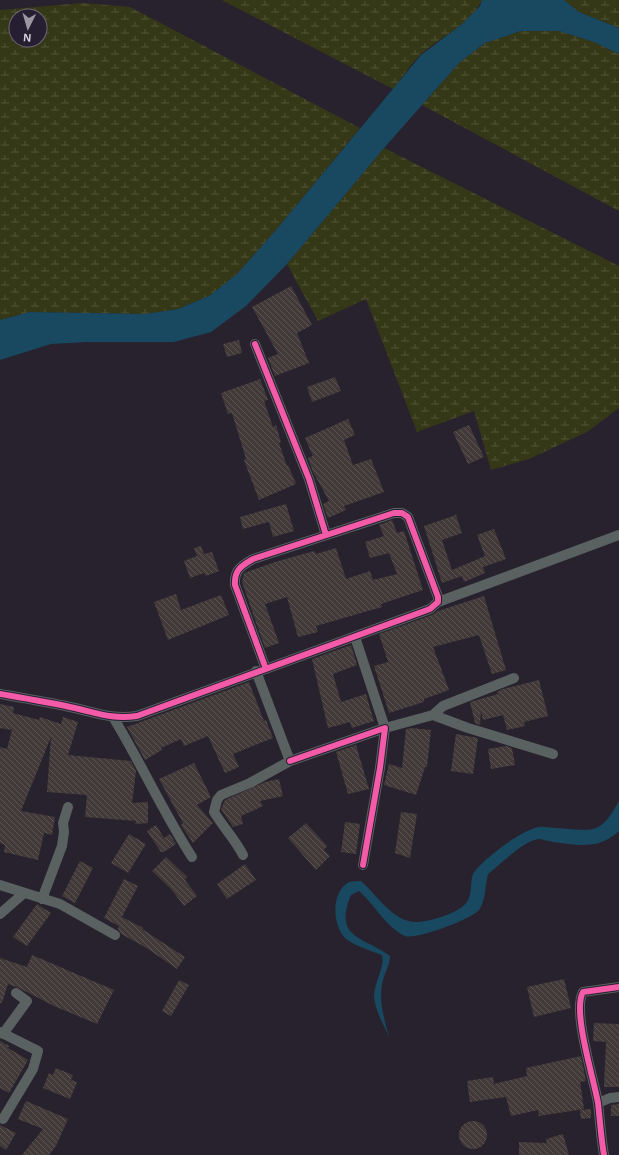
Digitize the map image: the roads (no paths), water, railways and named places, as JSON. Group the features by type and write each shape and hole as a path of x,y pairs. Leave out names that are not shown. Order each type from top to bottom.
{"street":[{"path":"255,344 309,479 326,535"},
{"path":"290,761 235,585 236,573 240,566 253,559 326,535 394,513 402,513 408,517 438,602"},
{"path":"0,694 71,707 113,717 121,718 137,716 430,609 438,602 619,535"},
{"path":"355,637 385,728 380,768 363,865"},
{"path":"243,855 237,843 222,825 214,812 217,800 221,795 250,783 290,761 385,728 433,715 443,706 514,678"},
{"path":"433,715 475,730 553,754"},
{"path":"113,717 175,830 192,857"},
{"path":"42,899 62,846 64,832 63,823 68,807"},
{"path":"0,885 60,904 115,935"},
{"path":"0,914 24,893"},
{"path":"604,1155 598,1103 585,1046 579,1004 583,992 619,987"},
{"path":"3,1119 33,1069 38,1051 2,1033 27,1001 16,993"},
{"path":"598,1103 610,1098 619,1097"}],"water":[{"path":"482,0 564,0 579,12 619,28 619,54 594,42 559,31 521,31 485,43 460,62 384,148 287,264 246,306 211,332 174,342 87,342 51,344 0,360 0,320 30,312 145,314 178,309 209,296 237,274 276,230 421,55 461,25 480,6"},
{"path":"619,801 619,831 611,837 596,844 588,845 538,839 525,844 488,874 484,897 479,910 474,914 444,928 420,935 405,936 392,927 359,891 351,895 346,909 348,928 361,940 380,949 390,956 383,980 381,995 382,1009 389,1037 377,1011 374,1000 375,990 383,960 382,955 348,941 341,932 336,917 335,908 336,900 343,887 349,882 361,881 393,913 408,921 422,922 438,918 454,912 466,903 470,895 473,874 477,868 513,839 523,833 539,827 580,830 595,828 607,820"}]}
